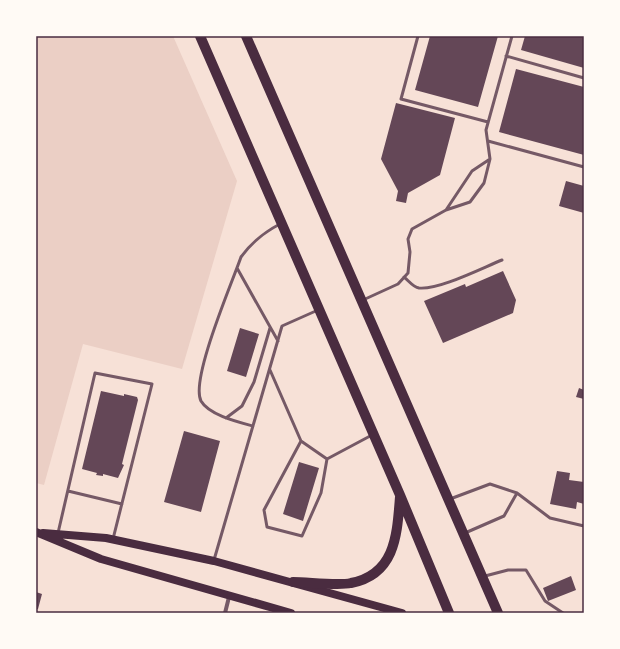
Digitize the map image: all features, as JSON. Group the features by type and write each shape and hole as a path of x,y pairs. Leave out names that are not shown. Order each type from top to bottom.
{"main road":[{"path":"200,36 400,495 449,613"},
{"path":"246,36 498,613"},
{"path":"293,582 351,583 372,575 385,562 392,552 397,535 400,495"},
{"path":"40,533 113,539 214,561 402,613"},
{"path":"40,533 101,559 230,597 291,613"}],"street":[{"path":"225,613 230,597"}],"lane":[{"path":"418,36 401,99 488,122"},
{"path":"362,301 398,284 408,273 410,252 408,239 412,229 446,210 470,202 484,183 490,159 486,130 512,36"},
{"path":"506,56 584,78"},
{"path":"488,141 584,167"},
{"path":"446,210 472,171 490,159"},
{"path":"253,426 226,418 210,409 201,401 198,384 202,364 241,257 251,243 263,233 281,223"},
{"path":"404,277 415,287 420,288 441,285 502,260"},
{"path":"237,268 278,341"},
{"path":"214,561 282,326 319,310"},
{"path":"226,418 242,406 254,382 270,328"},
{"path":"270,369 301,440 327,460"},
{"path":"58,534 95,373 152,384 113,539"},
{"path":"327,460 373,434"},
{"path":"301,440 264,510 267,527 302,536 321,493 327,460"},
{"path":"448,500 490,484 517,493 550,518 584,526"},
{"path":"68,491 122,504"},
{"path":"463,534 504,516 517,493"},
{"path":"482,577 508,570 526,570 546,601 563,613"}],"shaded area":[{"path":"36,36 173,36 237,181 182,369 83,344 44,485 36,483"}],"building":[{"path":"430,36 498,36 478,107 415,90"},
{"path":"525,36 584,36 584,68 521,50"},
{"path":"516,69 584,87 584,155 499,132"},
{"path":"396,103 455,118 440,175 408,193 406,203 396,201 398,191 381,159"},
{"path":"566,181 584,186 584,213 559,206"},
{"path":"503,271 516,300 513,313 443,343 424,301 465,284 466,287"},
{"path":"240,328 259,334 246,377 227,371"},
{"path":"579,388 584,390 584,399 576,397"},
{"path":"101,391 137,397 138,400 122,464 124,465 118,478 103,474 103,476 96,475 97,473 82,469"},
{"path":"184,431 220,441 201,512 164,502"},
{"path":"299,462 319,468 303,521 283,514"},
{"path":"557,471 570,473 569,480 584,482 584,504 577,502 576,509 550,504"},
{"path":"571,576 576,590 548,601 543,588"},
{"path":"36,592 42,594 38,609 36,609"}]}
